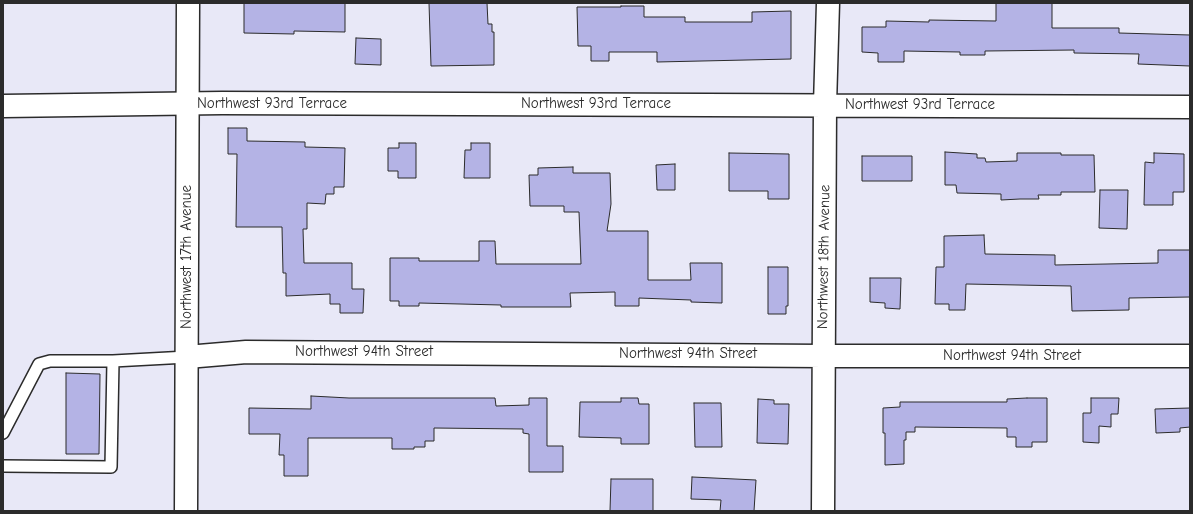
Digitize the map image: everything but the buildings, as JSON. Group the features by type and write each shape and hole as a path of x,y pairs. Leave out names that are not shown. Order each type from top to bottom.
{"street":[{"name":"Northwest 17th Avenue","path":"186,511 188,3"},
{"name":"Northwest 18th Avenue","path":"823,511 825,105 828,3"},
{"name":"Northwest 93rd Terrace","path":"3,106 188,104 1190,107"},
{"name":"Northwest 94th Street","path":"187,357 246,352 823,356 1190,356"}],"lane":[{"path":"3,433 39,364 50,360 113,361 187,357"},
{"path":"3,466 111,467 113,361"}]}
